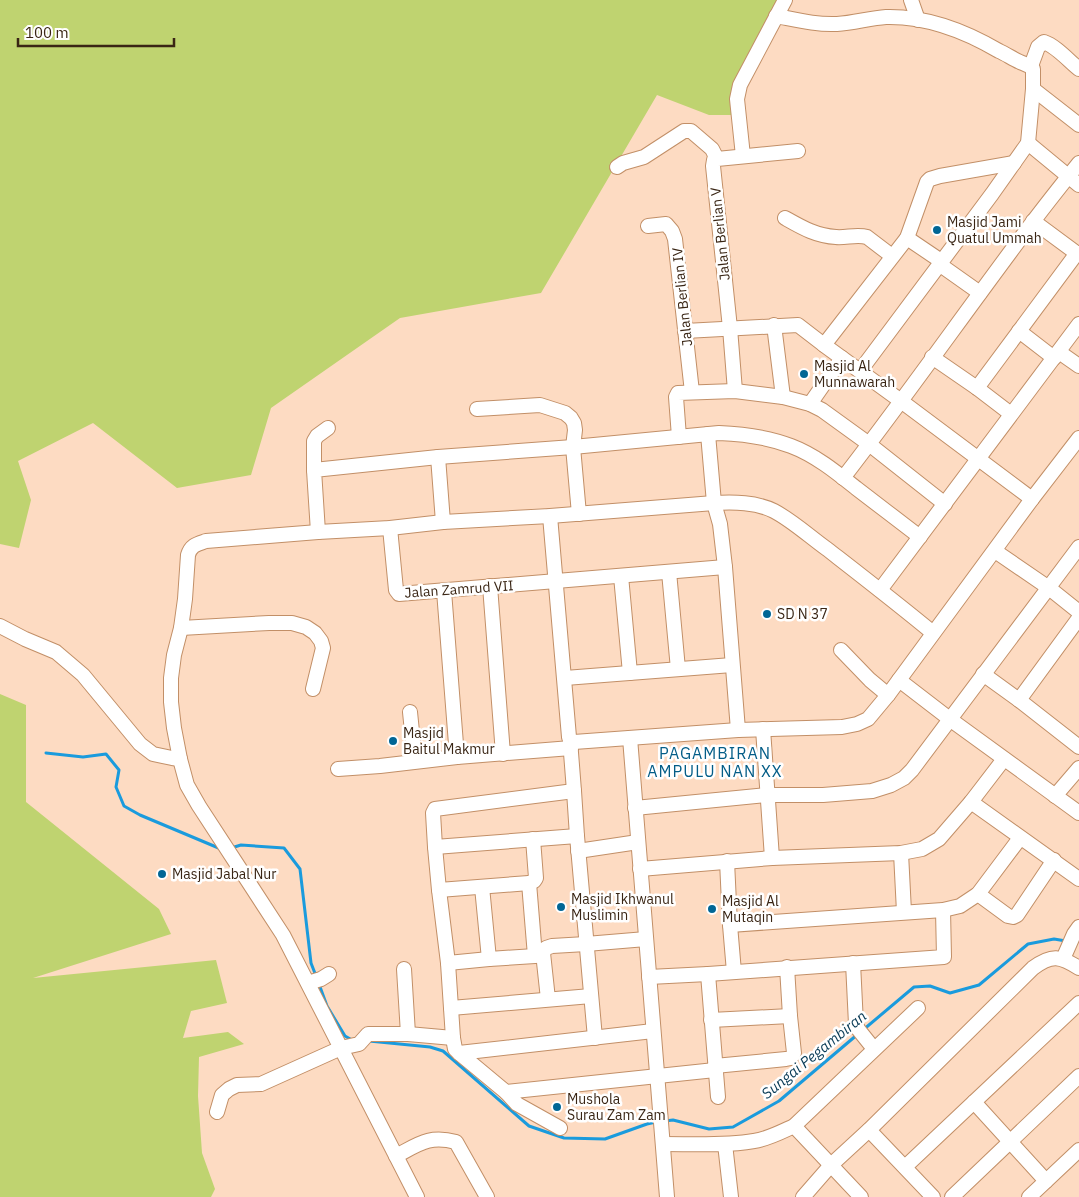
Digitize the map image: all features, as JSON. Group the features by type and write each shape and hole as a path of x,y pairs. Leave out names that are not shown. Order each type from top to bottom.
{"street":[{"path":"743,156 737,99 738,92 785,0"},
{"path":"911,0 918,20"},
{"path":"776,16 816,24 839,24 885,17 918,20 947,26 986,43 1030,66 1034,72 1028,144 860,371"},
{"path":"1030,66 1038,47 1044,42 1054,47 1079,69"},
{"path":"1033,89 1079,125"},
{"path":"617,167 623,163 644,158 688,130 712,149 717,159 798,151"},
{"path":"1028,144 1074,181"},
{"name":"Jalan Berlian V","path":"717,159 714,160 712,166 735,391"},
{"path":"824,345 907,238 927,182 930,179 1014,163"},
{"path":"843,478 1033,220 1074,181 1079,163"},
{"path":"785,218 804,229 818,234 835,237 867,237 892,256"},
{"path":"977,388 1078,254 1033,220"},
{"name":"Jalan Berlian IV","path":"648,226 666,224 672,231 675,239 692,392"},
{"path":"907,238 980,293"},
{"path":"880,590 1079,324"},
{"path":"774,325 783,397"},
{"path":"685,331 798,325 1032,499"},
{"path":"1019,331 1057,355 1079,366"},
{"path":"810,404 842,358"},
{"path":"932,358 977,388 1011,414"},
{"path":"679,437 676,397 678,393 735,391 783,397 810,404 822,410 869,444 945,504"},
{"path":"478,409 540,405 558,410 571,418 575,430 573,447 579,514"},
{"path":"318,532 314,441 317,436 328,428"},
{"path":"708,434 714,503 720,524 725,567 738,730"},
{"path":"314,470 438,457 708,434 733,434 774,440 792,446 807,454 843,478 920,537"},
{"path":"338,769 457,756 503,754 574,742 738,730 842,727 857,724 868,719 888,695 1079,438"},
{"path":"438,457 443,522"},
{"path":"417,1197 341,1048 318,979 283,935 198,806 187,785 174,728 171,684 174,655 181,628 190,549 206,541 731,502 756,505 773,511 791,522 933,633"},
{"path":"550,516 565,678 576,836 595,1038"},
{"name":"Jalan Zamrud VII","path":"390,528 396,590 399,594 725,567"},
{"path":"634,808 767,794 823,795 872,791 891,785 904,778 951,720 983,674 1079,547"},
{"path":"995,550 1079,612"},
{"path":"669,572 678,669"},
{"path":"622,576 630,673"},
{"path":"490,586 503,754"},
{"path":"444,591 457,756"},
{"path":"1019,700 1079,618"},
{"path":"181,628 292,623 306,627 315,633 321,641 323,648 313,689"},
{"path":"0,626 24,640 56,652 83,675 140,744 153,754 180,759"},
{"path":"841,650 870,680 888,695"},
{"path":"565,678 732,665"},
{"path":"983,674 1079,747"},
{"path":"899,680 1079,813"},
{"path":"410,712 415,761"},
{"path":"762,729 772,858"},
{"path":"630,738 634,808 667,1197"},
{"path":"640,869 772,858 901,853 922,849 939,839 971,802 1004,758"},
{"path":"1055,796 1079,768"},
{"path":"560,1128 517,1104 506,1092 455,1049 433,813 435,809 574,791"},
{"path":"971,802 1079,879"},
{"path":"435,847 576,836"},
{"path":"730,925 943,910 960,906 978,894 1020,838"},
{"path":"439,890 534,882 536,878 533,840"},
{"path":"578,851 638,842"},
{"path":"901,853 904,912"},
{"path":"978,894 1008,916 1013,917 1017,915 1054,860"},
{"path":"727,862 734,972"},
{"path":"529,883 539,954 548,999"},
{"path":"482,887 489,959"},
{"path":"649,977 944,957 943,910"},
{"path":"1064,956 1076,930"},
{"path":"448,963 539,954 552,946 646,939"},
{"path":"803,1197 831,1165 1033,968 1050,958 1064,956 1079,968"},
{"path":"853,963 856,1017 866,1040"},
{"path":"506,1092 791,1058 794,1053 787,968"},
{"path":"404,969 408,1034"},
{"path":"708,974 718,1097"},
{"path":"451,1008 591,996"},
{"path":"905,1167 1079,1003"},
{"path":"663,1142 725,1144 754,1141 773,1136 794,1126 866,1040 918,1008"},
{"path":"711,1020 790,1016"},
{"path":"459,1053 653,1031"},
{"path":"217,1112 222,1095 229,1088 237,1085 261,1084 363,1039 408,1034 453,1038"},
{"path":"952,1197 1079,1076"},
{"path":"974,1102 1046,1181"},
{"path":"794,1126 861,1197"},
{"path":"869,1130 933,1197"},
{"path":"396,1156 432,1140 442,1139 456,1142 487,1197"},
{"path":"725,1144 731,1197"},
{"path":"1029,1197 1079,1150"}],"green space":[{"path":"0,0 777,0 736,115 709,115 657,95 541,293 400,318 271,408 251,475 177,488 93,423 18,461 31,500 19,548 0,544"},
{"path":"0,694 26,705 26,802 159,909 171,934 33,978 216,960 227,1003 191,1011 183,1038 228,1032 244,1044 199,1057 198,1096 202,1153 215,1189 211,1197 0,1197"}],"waterway":[{"name":"Sungai Pegambiran","path":"46,753 83,757 106,754 119,770 116,787 124,806 140,815 221,849"},
{"name":"Sungai Pegambiran","path":"231,848 241,845 284,848 300,869 311,963 316,976"},
{"name":"Sungai Pegambiran","path":"863,1030 914,987 930,986 950,993 979,985 1028,944 1054,939 1066,941"},
{"name":"Sungai Pegambiran","path":"319,984 327,1006 345,1036 352,1040"},
{"name":"Sungai Pegambiran","path":"665,1121 673,1120 709,1129 733,1127 779,1101 858,1034"},
{"name":"Sungai Pegambiran","path":"369,1041 430,1047 443,1051 529,1126 564,1138 605,1139 656,1122"}],"place":[{"name":"Masjid Jami Quatul Ummah","path":"937,230"},
{"name":"Masjid Al Munnawarah","path":"804,374"},
{"name":"SD N 37","path":"767,614"},
{"name":"Masjid Baitul Makmur","path":"393,741"},
{"name":"Masjid Jabal Nur","path":"162,874"},
{"name":"Masjid Ikhwanul Muslimin","path":"561,907"},
{"name":"Masjid Al Mutaqin","path":"712,909"},
{"name":"Mushola Surau Zam Zam","path":"557,1107"}],"district":[{"name":"PAGAMBIRAN AMPULU NAN XX","path":"715,762"}]}
